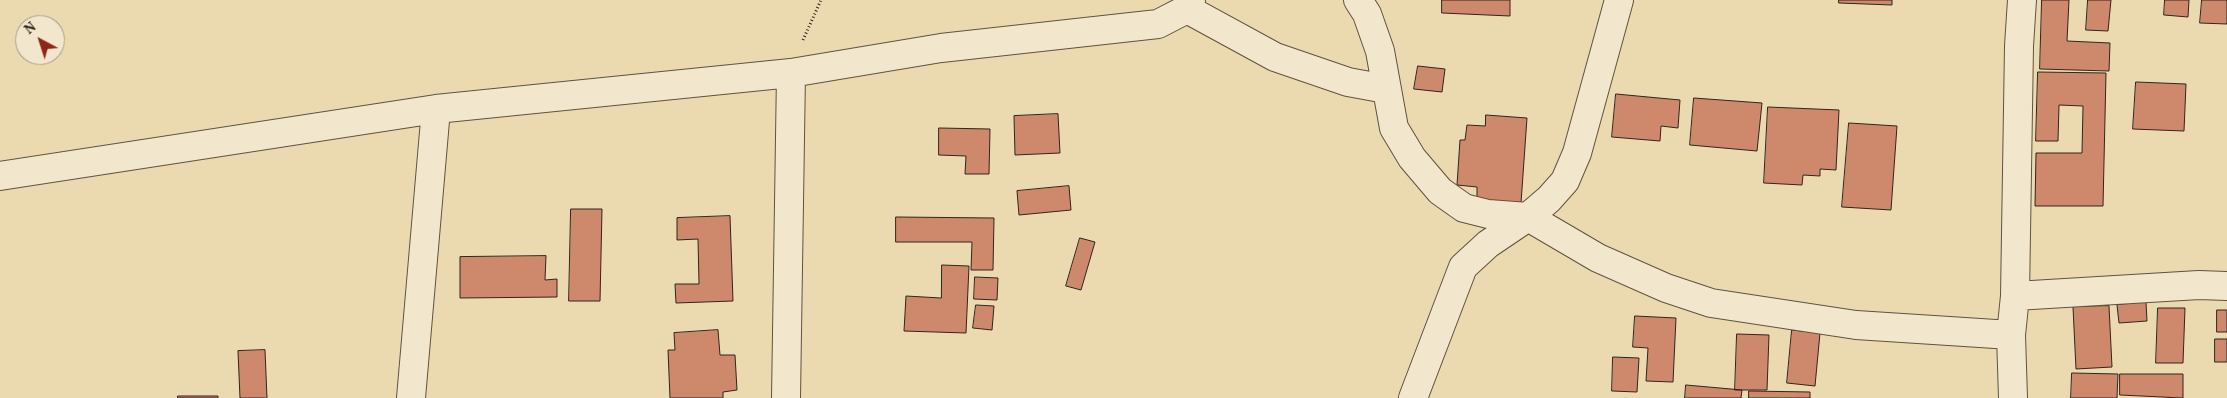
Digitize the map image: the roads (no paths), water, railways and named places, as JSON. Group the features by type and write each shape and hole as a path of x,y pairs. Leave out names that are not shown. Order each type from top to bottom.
{"street":[{"path":"1358,0 1367,14 1380,51 1394,128 1412,158 1440,191 1464,208 1488,214 1528,217 1598,258 1666,288 1711,303 1856,325 2011,335"},
{"path":"1413,398 1463,267 1488,244 1528,217 1549,199 1565,181 1582,136 1619,0"},
{"path":"2013,398 2011,335 2015,296 2018,46 2022,0"},
{"path":"0,176 436,109 791,73 941,48 1158,24 1189,5 1275,57 1348,82 1386,89"},
{"path":"786,398 791,73"},
{"path":"411,398 436,109"},
{"path":"2015,296 2198,285 2227,286"}]}
